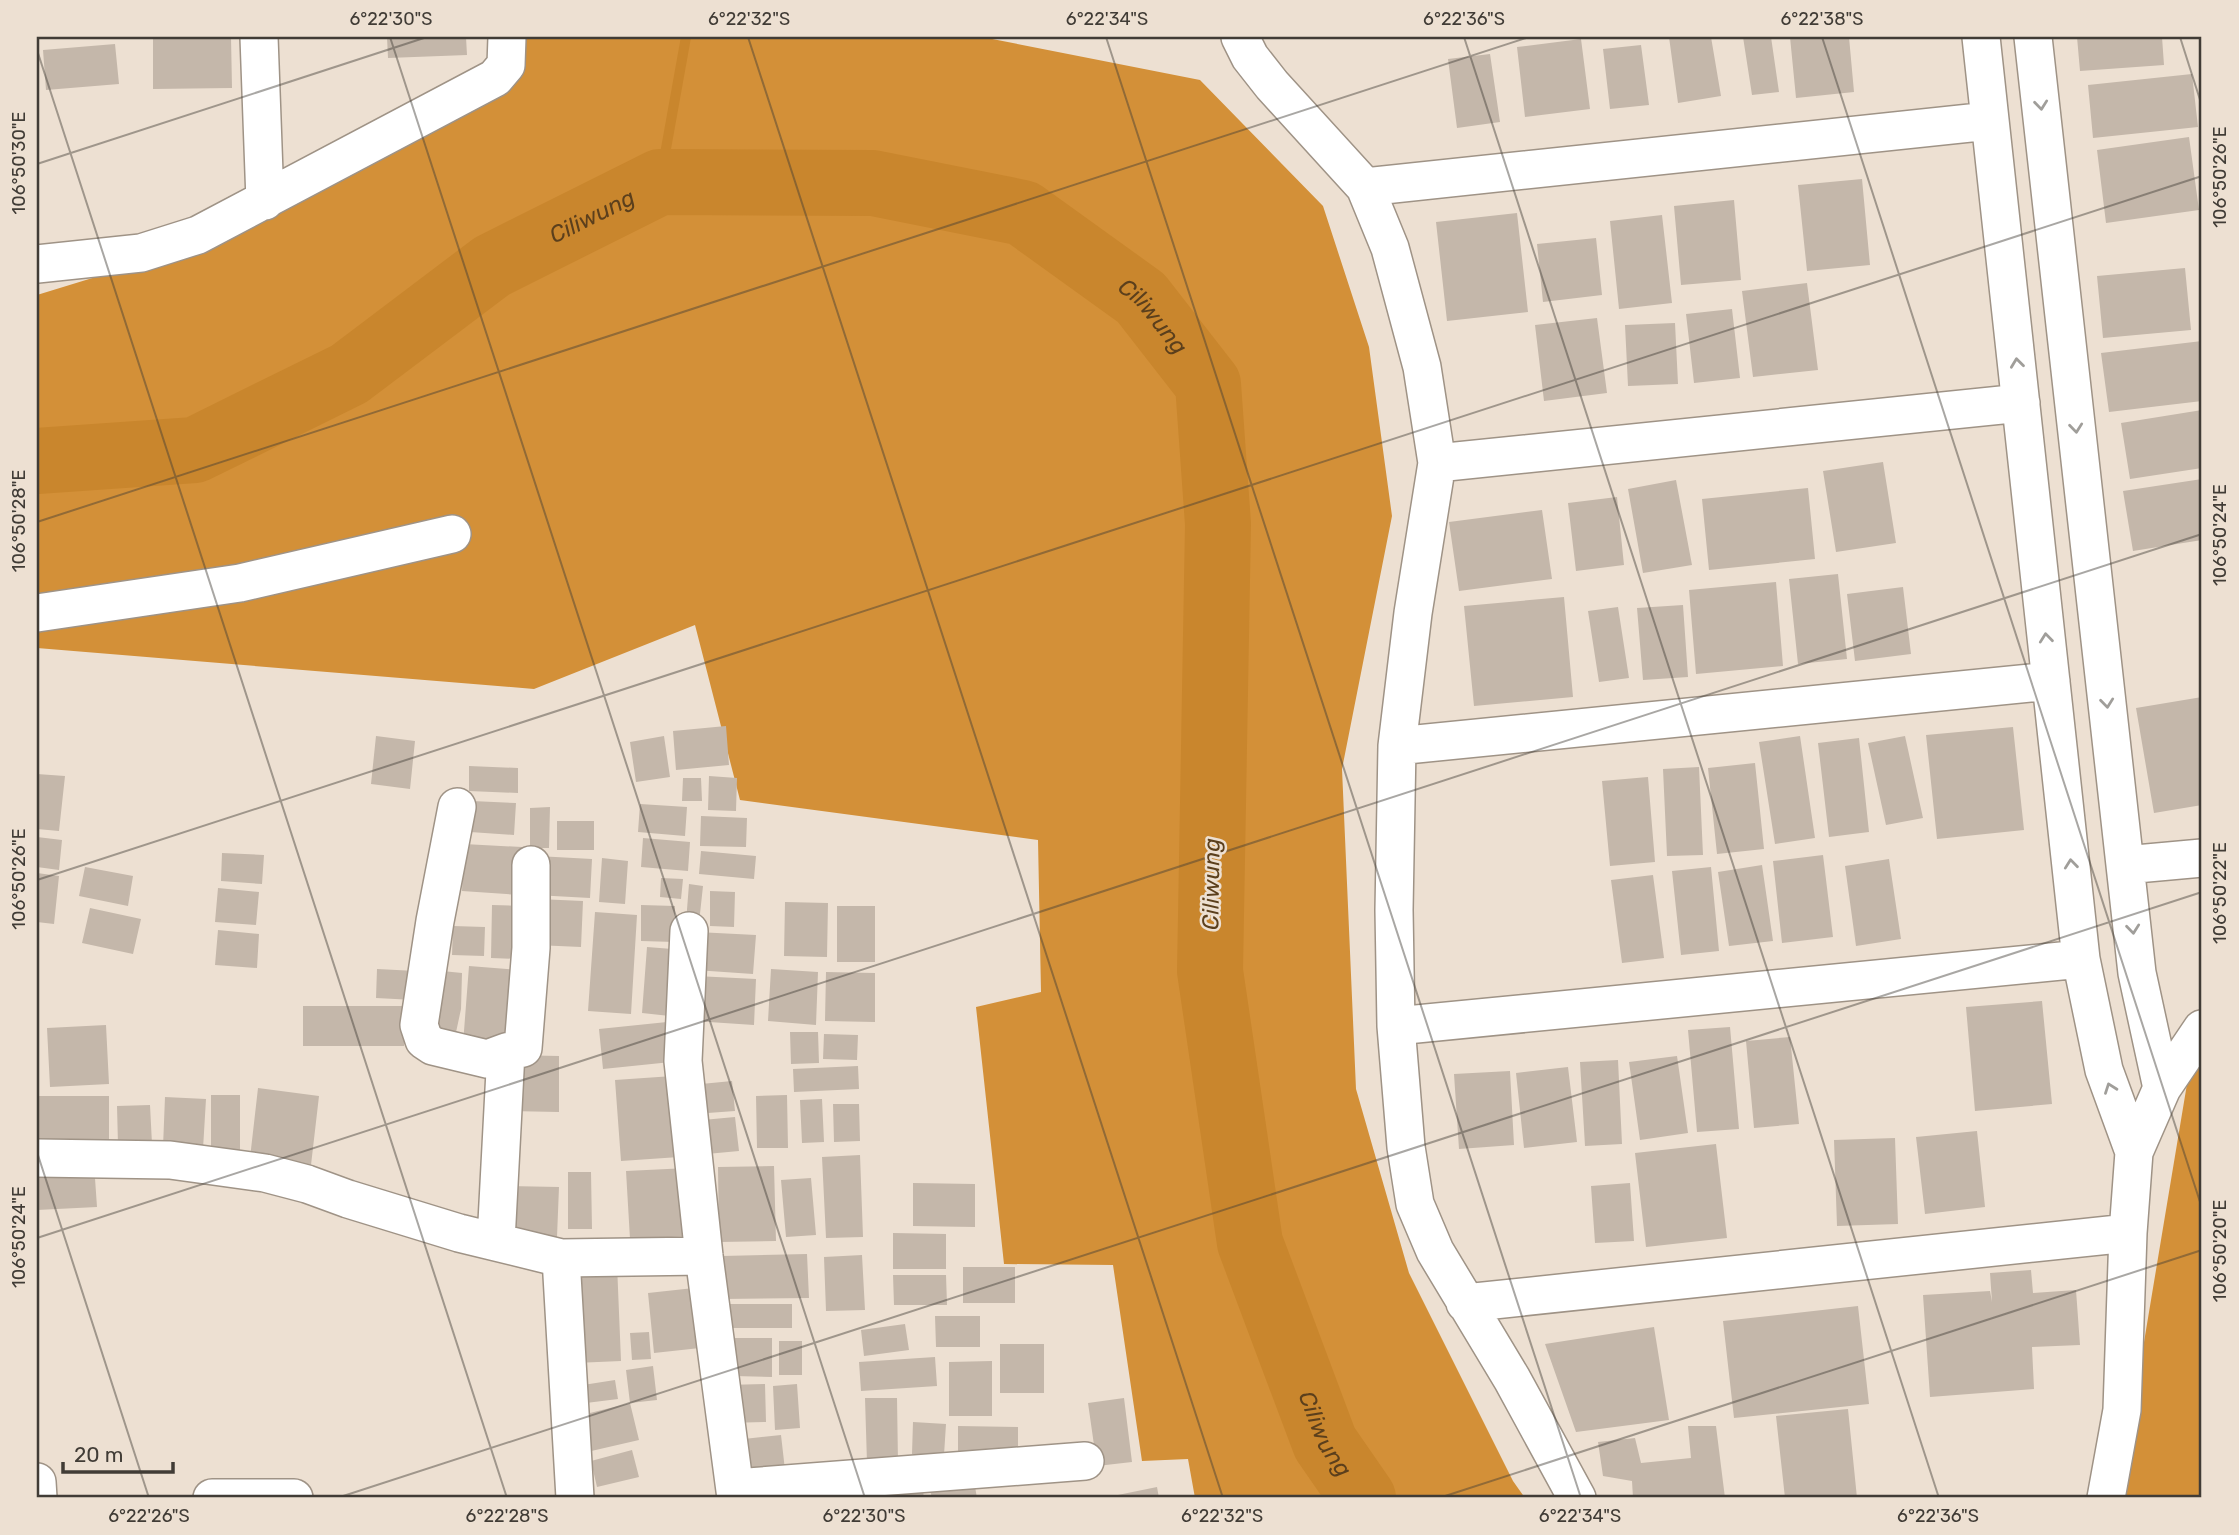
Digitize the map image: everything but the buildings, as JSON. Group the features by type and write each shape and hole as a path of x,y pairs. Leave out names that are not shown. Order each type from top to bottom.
{"street":[{"path":"259,37 265,201"},
{"path":"37,264 141,253 198,235 495,78 506,65 507,37"},
{"path":"1240,37 1250,57 1272,85 1366,187 1390,248 1422,367 1437,463 1413,612 1397,746 1394,910 1396,1026 1406,1147 1415,1204 1435,1251 1512,1378 1577,1498"},
{"path":"1981,37 2081,960 2104,1070 2134,1152"},
{"path":"2033,37 2137,973 2162,1088"},
{"path":"1366,187 1989,121"},
{"path":"1437,463 2021,403"},
{"path":"37,613 240,583 452,534"},
{"path":"1397,746 2051,681"},
{"path":"457,807 419,1025 424,1040 433,1046 487,1059 523,1048 531,948 531,865"},
{"path":"2125,865 2202,858"},
{"path":"689,931 683,1061 704,1256 736,1493 1086,1461"},
{"path":"1396,1026 2081,960"},
{"path":"2106,1498 2122,1410 2128,1233 2134,1152 2162,1088 2202,1029"},
{"path":"496,1241 506,1052"},
{"path":"37,1157 170,1160 265,1173 561,1258 704,1256"},
{"path":"1465,1303 2128,1233"},
{"path":"561,1258 575,1498"},
{"path":"37,1482 38,1498"},
{"path":"212,1498 294,1498"}],"shaded area":[{"path":"518,37 982,37 1200,80 1323,206 1369,347 1392,516 1342,769 1356,1089 1409,1273 1513,1481 1525,1498 1195,1498 1188,1459 1142,1461 1113,1265 1004,1264 976,1007 1041,992 1038,840 740,800 695,625 534,689 37,648 37,295 187,249 520,71"},
{"path":"2202,1044 2202,1498 2118,1498 2191,1060"}],"waterway":[{"path":"660,182 686,37"},
{"name":"Ciliwung","path":"37,461 195,450 349,374 492,266 660,182 873,183 1023,213 1141,298 1208,384 1218,524 1210,971 1250,1243 1325,1443 1363,1498"}]}
